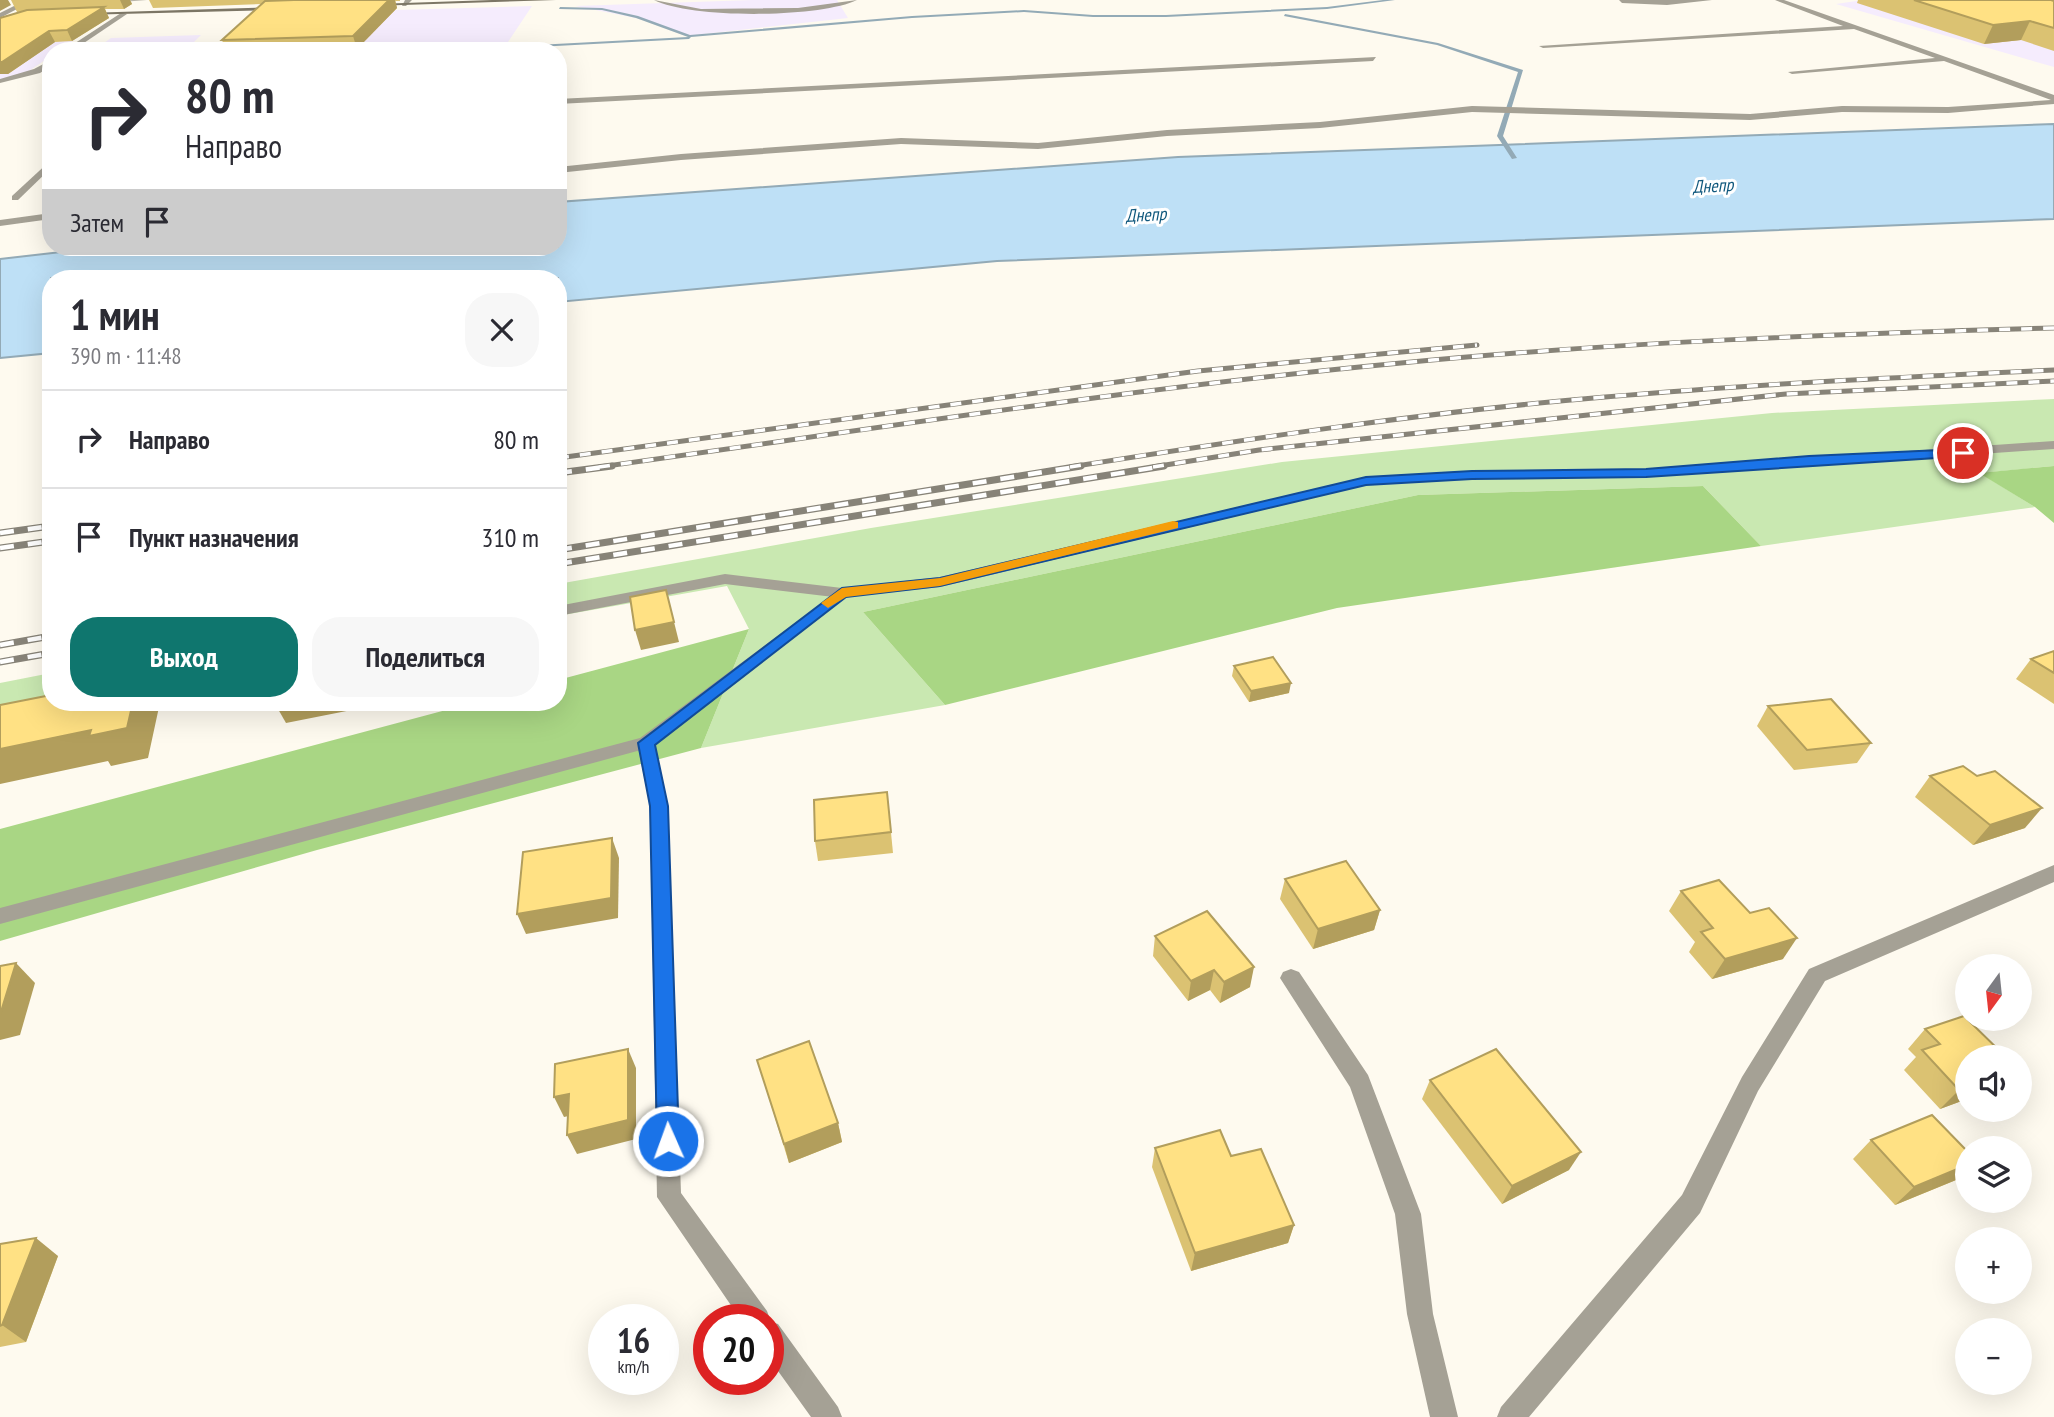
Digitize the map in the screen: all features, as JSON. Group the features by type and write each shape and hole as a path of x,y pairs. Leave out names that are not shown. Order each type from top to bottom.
{"street":[{"path":"0,16 31,0"},
{"path":"86,0 82,3 144,0"},
{"path":"272,10 282,0"},
{"path":"365,6 407,2 553,0"},
{"path":"657,0 701,11 798,10 854,0"},
{"path":"1622,1 1667,3 1709,0"},
{"path":"1778,0 1948,59 2054,100"},
{"path":"76,16 286,9"},
{"path":"81,42 123,14"},
{"path":"0,16 20,17"},
{"path":"1543,47 1856,27"},
{"path":"567,101 877,83 1373,59"},
{"path":"1792,72 1948,59"},
{"path":"37,71 42,68"},
{"path":"0,81 42,71"},
{"path":"567,169 681,157 901,141 1038,146 1167,133 1320,125 1472,110 1750,117 1842,109 1948,110 2054,100"},
{"path":"15,198 42,172"},
{"path":"0,223 42,217"},
{"path":"567,609 725,579 842,593 940,582 1366,481 1472,475 1646,473 1809,460 1940,455 2054,445"},
{"path":"0,916 646,743 842,593"},
{"path":"646,743 659,806 669,1197 746,1304"},
{"path":"1511,1417 1691,1204 1750,1084 1817,975 2054,873"},
{"path":"1291,978 1360,1082 1408,1214 1420,1314 1444,1417"},
{"path":"784,1356 828,1417"}],"shaded area":[{"path":"837,0 848,18 686,36 641,19 575,6"},
{"path":"1863,0 2054,0 2054,67 1836,4"},
{"path":"532,6 508,42 223,42 256,14"},
{"path":"103,20 71,42 42,42 42,62 23,75 0,81 0,27"},
{"path":"201,35 194,42 105,42 111,38"}],"green space":[{"path":"2054,399 2054,466 1980,473 2035,507 1761,546 1703,486 1418,495 863,612 945,705 701,748 749,629 727,586 567,614 567,582 871,528 1282,462 1772,413"},
{"path":"2054,466 2054,523 2035,507 1979,473"},
{"path":"1703,486 1761,546 1337,608 945,705 863,612 1418,495"},
{"path":"749,629 701,748 317,850 0,941 0,829 442,711 567,711 567,678"},
{"path":"42,675 42,706 0,724 0,683"}],"water":[{"name":"Днепр","path":"2054,124 2054,219 997,261 567,301 567,270 42,270 42,354 0,358 0,259 42,254 567,256 567,201 1178,157"}],"building":[{"path":"389,0 353,36 222,40 265,1"},
{"path":"1914,0 2051,0 2054,1 2054,28 2030,21 1993,25"},
{"path":"104,7 67,30 49,31 0,62 0,18 27,10"},
{"path":"666,590 674,622 635,630 630,597"},
{"path":"2054,651 2054,673 2031,659"},
{"path":"1273,657 1291,683 1251,691 1234,666"},
{"path":"42,697 42,711 131,711 127,728 89,736 91,730 0,749 0,705"},
{"path":"1831,699 1871,743 1807,750 1768,706"},
{"path":"1963,766 1977,776 1995,771 2042,808 1990,825 1930,776"},
{"path":"887,792 891,832 815,841 814,800"},
{"path":"612,838 611,898 517,914 523,852"},
{"path":"1346,861 1380,910 1318,929 1285,879"},
{"path":"1719,880 1750,913 1769,908 1797,938 1725,959 1701,932 1713,928 1681,891"},
{"path":"1207,911 1254,967 1224,982 1214,970 1191,981 1155,936"},
{"path":"16,963 0,1015 0,966"},
{"path":"1955,1019 1955,1031 1979,1031 1994,1045 1955,1045 1955,1086 1922,1050 1940,1044 1925,1029"},
{"path":"809,1041 838,1123 784,1144 757,1060"},
{"path":"628,1049 628,1120 567,1135 569,1094 554,1097 555,1064"},
{"path":"1496,1049 1581,1152 1512,1186 1430,1080"},
{"path":"1932,1115 1955,1139 1955,1170 1914,1187 1871,1140"},
{"path":"1220,1130 1231,1156 1261,1149 1294,1225 1195,1253 1155,1148"},
{"path":"36,1238 2,1325 0,1326 0,1244"}],"waterway":[{"path":"560,8 602,9 637,17 690,36 912,17 1024,11 1093,16 1166,16 1327,8 1393,0"},
{"path":"1285,15 1438,44 1521,71 1500,136 1514,158"},
{"path":"227,42 235,36"},
{"path":"567,44 689,38"}],"railway":[{"path":"599,467 1100,397 1401,363 1727,340 2054,328"},
{"path":"567,457 1198,371 1477,345"},
{"path":"1070,467 1337,427 1538,403 1661,392 2054,370"},
{"path":"1153,467 1259,450 1786,394 2054,381"},
{"path":"567,472 612,466"},
{"path":"567,549 1081,466"},
{"path":"567,563 1164,466"},
{"path":"0,533 42,527"},
{"path":"0,548 42,542"},
{"path":"0,645 42,638"},
{"path":"0,662 42,655"}],"slow traffic":[{"path":"828,603 842,593 940,582 1173,525"}],"route":[{"path":"668,1141 659,806 646,743 842,593 940,582 1366,481 1472,475 1646,473 1809,460 1963,453"}]}
